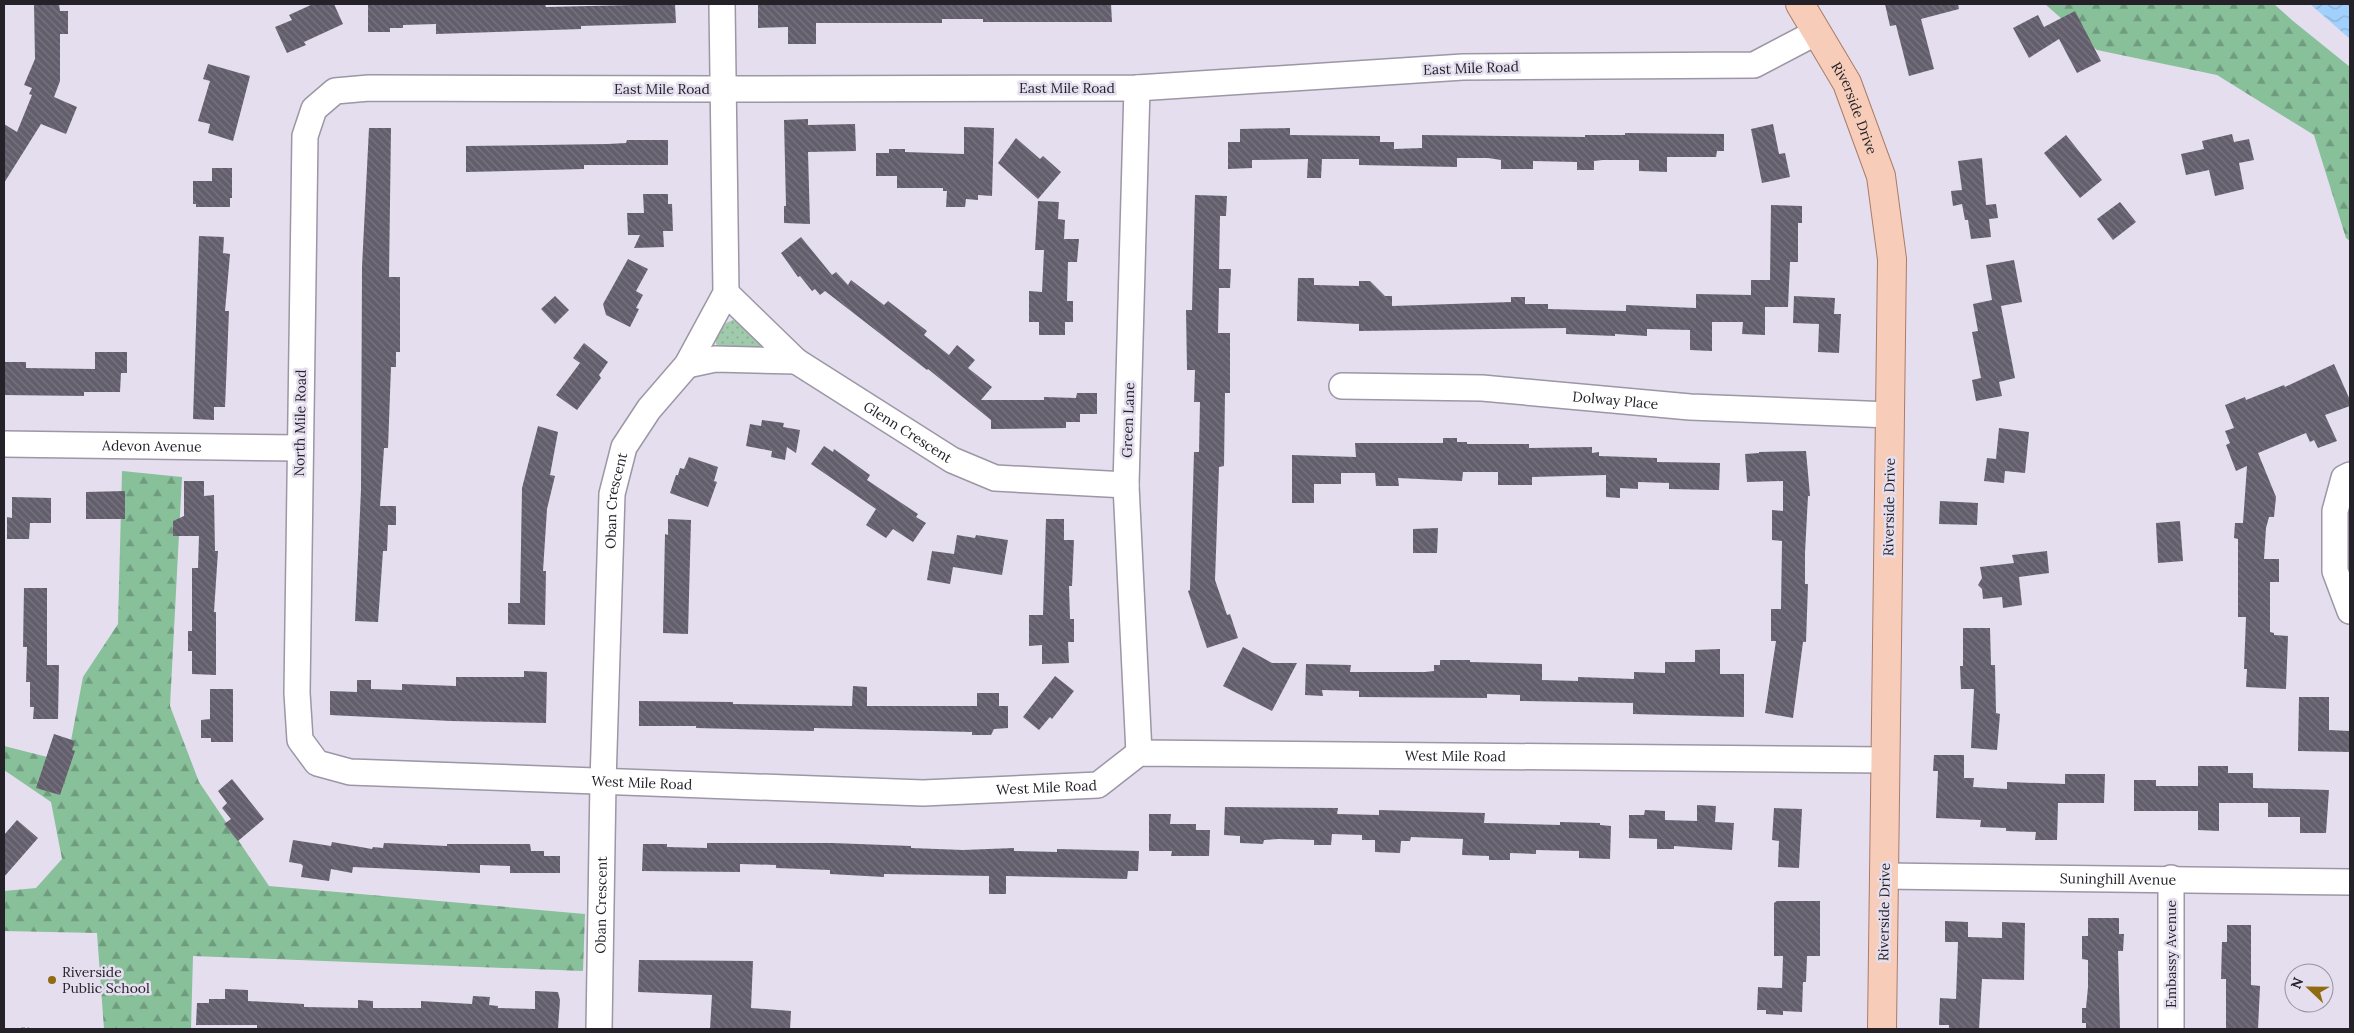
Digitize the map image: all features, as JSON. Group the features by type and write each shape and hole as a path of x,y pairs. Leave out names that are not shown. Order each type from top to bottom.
{"main road":[{"name":"Riverside Drive","path":"1800,4 1847,84 1882,176 1892,259 1882,1029"}],"street":[{"name":"Oban Crescent","path":"599,1029 603,782 612,494 624,447 649,408 687,365 726,293 722,4"},
{"name":"East Mile Road","path":"314,109 335,91 368,88 722,90 1136,88 1463,67 1754,65 1817,32"},
{"name":"Green Lane","path":"1136,88 1126,485 1138,753"},
{"name":"North Mile Road","path":"300,740 297,693 299,448 305,136 314,109"},
{"name":"Glenn Crescent","path":"726,293 796,361 952,460 994,478 1126,485"},
{"path":"687,365 715,359 796,361"},
{"name":"Dolway Place","path":"1342,386 1482,388 1690,407 1890,415"},
{"name":"Adevon Avenue","path":"4,444 299,448"},
{"path":"2350,475 2344,478 2335,511 2335,571 2350,611"},
{"name":"West Mile Road","path":"300,740 317,763 350,772 923,793 1098,785 1138,753 1885,760"},
{"name":"Suninghill Avenue","path":"1884,876 2171,878 2350,882"},
{"name":"Embassy Avenue","path":"2170,1029 2171,878"}],"path":[{"path":"21,1029 29,1029"}],"green space":[{"path":"2045,4 2274,4 2350,67 2350,241 2346,238 2314,135 2217,75 2097,50"},
{"path":"733,320 744,323 761,340 760,346 755,350 727,351 716,344 715,338 726,323"},
{"path":"122,471 182,477 170,706 199,782 269,886 585,914 583,971 193,956 191,1029 104,1029 97,933 4,931 4,891 36,888 62,859 51,802 4,770 4,746 67,762 83,677 118,624"},
{"path":"2350,497 2350,575 2345,539 2348,499"}],"water":[{"path":"2310,4 2350,4 2350,39"}],"building":[{"path":"34,4 59,4 60,11 68,11 68,34 60,34 60,81 54,97 77,107 66,134 41,124 4,183 4,124 17,132 32,95 29,94 32,88 24,85 35,59"},
{"path":"313,4 334,4 343,24 304,42 306,45 287,53 275,27 292,20 289,15"},
{"path":"368,4 545,4 546,7 675,4 676,23 581,26 581,29 436,34 436,24 403,25 403,28 390,28 390,32 368,32"},
{"path":"758,4 1111,4 1112,22 983,22 983,19 942,19 942,23 816,23 816,44 788,44 788,27 758,28"},
{"path":"1885,4 1958,4 1959,9 1921,19 1934,69 1909,76 1896,25 1890,26"},
{"path":"2075,11 2101,61 2077,73 2059,39 2029,58 2013,28 2038,15 2044,27"},
{"path":"208,64 250,76 233,141 208,133 210,124 198,121 210,81 203,79"},
{"path":"808,119 808,125 855,124 856,151 808,152 810,224 784,223 784,206 786,206 784,120"},
{"path":"1773,124 1779,154 1785,153 1790,177 1762,183 1751,129"},
{"path":"964,127 994,128 992,196 978,195 978,200 966,199 965,207 946,207 947,191 943,191 943,188 897,188 897,176 876,176 876,153 889,153 889,149 905,149 905,152 964,154"},
{"path":"369,128 391,128 389,277 400,277 400,352 396,352 396,367 391,367 388,448 384,448 380,506 396,506 396,525 388,525 387,551 383,551 378,622 355,621 361,490 362,267"},
{"path":"1290,128 1290,135 1380,136 1380,142 1394,142 1394,149 1422,148 1422,135 1585,137 1585,135 1625,135 1625,133 1724,134 1724,151 1717,151 1716,157 1667,157 1667,172 1639,171 1639,160 1594,161 1594,170 1577,170 1577,162 1533,161 1533,169 1501,169 1501,160 1488,158 1457,158 1457,167 1359,165 1359,159 1322,159 1321,178 1307,178 1308,159 1252,160 1252,168 1228,169 1228,142 1240,142 1240,129"},
{"path":"2232,134 2234,142 2249,139 2254,160 2239,163 2244,189 2215,196 2209,170 2186,175 2181,154 2204,149 2202,141"},
{"path":"2066,135 2102,180 2080,198 2044,153"},
{"path":"1016,138 1040,159 1043,156 1061,172 1038,199 998,163"},
{"path":"627,140 668,140 668,165 584,165 584,169 466,172 466,146 608,144 626,143"},
{"path":"1982,158 1986,205 1996,204 1998,218 1989,219 1991,237 1971,239 1968,220 1965,220 1962,204 1953,206 1951,191 1962,190 1958,161"},
{"path":"212,168 232,168 232,198 230,198 230,207 196,207 196,204 193,204 193,181 212,181"},
{"path":"643,194 668,194 668,204 672,204 673,231 663,231 664,247 634,248 640,235 628,235 627,213 644,213"},
{"path":"1195,195 1227,196 1226,216 1220,216 1219,269 1231,269 1230,288 1219,288 1218,333 1230,333 1230,393 1225,393 1224,466 1219,467 1215,580 1227,615 1230,614 1238,638 1207,648 1188,591 1190,590 1194,452 1199,452 1200,402 1194,402 1195,370 1187,370 1186,310 1192,310"},
{"path":"1038,201 1059,202 1058,219 1065,220 1064,239 1079,239 1077,262 1068,262 1067,301 1073,301 1073,322 1065,322 1065,335 1039,335 1039,322 1029,322 1029,291 1042,292 1044,250 1035,250"},
{"path":"2120,202 2136,222 2113,240 2097,219"},
{"path":"1771,205 1802,206 1802,223 1798,223 1798,262 1790,262 1788,307 1765,307 1765,335 1742,334 1743,322 1712,322 1712,351 1690,350 1690,330 1647,329 1647,336 1566,334 1566,328 1359,331 1359,324 1297,321 1298,278 1314,278 1314,285 1359,286 1359,281 1370,281 1385,296 1392,296 1392,306 1511,302 1511,297 1525,297 1525,304 1548,304 1548,309 1626,311 1626,305 1696,308 1696,294 1751,295 1751,280 1770,280"},
{"path":"199,236 224,237 223,253 230,254 225,311 229,311 225,407 214,407 214,420 193,419"},
{"path":"801,237 832,275 836,272 848,285 851,280 884,305 888,301 927,331 924,335 949,355 957,345 975,360 968,368 992,387 981,400 1044,400 1044,397 1076,398 1077,393 1097,393 1097,414 1080,414 1080,422 1066,422 1066,428 991,429 991,420 928,369 825,291 820,295 815,289 812,291 800,276 798,277 781,253"},
{"path":"628,259 648,269 636,291 643,295 636,308 639,309 630,327 606,315 603,304"},
{"path":"2014,260 2022,302 2001,306 2015,378 1999,382 2002,396 1976,401 1972,380 1981,378 1972,332 1978,331 1973,304 1992,300 1986,265"},
{"path":"555,296 569,310 555,324 541,309"},
{"path":"1794,296 1835,298 1834,314 1841,314 1839,353 1818,352 1819,324 1793,323"},
{"path":"584,343 608,362 599,375 601,378 577,410 556,395 580,363 573,358"},
{"path":"95,352 127,352 127,373 121,373 120,392 84,392 84,396 4,395 4,362 26,362 26,368 95,369"},
{"path":"2334,364 2350,400 2350,406 2325,415 2337,441 2318,448 2314,440 2310,442 2306,433 2258,453 2276,497 2274,517 2269,517 2266,528 2264,559 2279,559 2279,582 2270,582 2270,632 2274,633 2274,635 2288,636 2286,689 2246,687 2247,669 2244,669 2246,617 2238,617 2238,539 2234,538 2235,523 2243,523 2247,466 2236,471 2226,445 2230,443 2225,431 2234,428 2225,405 2245,397 2246,400 2284,385 2285,387"},
{"path":"762,420 784,423 783,427 800,430 796,453 787,447 785,460 771,457 772,451 746,446 750,424 761,426"},
{"path":"538,426 558,432 550,475 555,476 547,509 543,571 546,571 545,625 508,624 508,603 520,603 522,488"},
{"path":"1999,428 2029,432 2025,473 2005,471 2004,483 1984,481 1987,458 1996,459"},
{"path":"1443,438 1457,438 1457,442 1467,442 1467,444 1529,444 1529,448 1592,447 1592,453 1599,452 1599,456 1657,458 1657,462 1720,463 1719,490 1669,489 1669,483 1638,482 1638,489 1620,488 1620,498 1606,497 1606,475 1532,477 1532,485 1498,485 1498,472 1463,472 1462,481 1398,478 1399,486 1376,486 1375,473 1341,473 1341,484 1314,484 1314,503 1292,503 1292,455 1356,457 1355,443 1443,443"},
{"path":"824,446 833,452 834,449 870,475 867,480 918,514 916,517 926,523 913,542 893,529 886,538 866,525 876,509 811,464"},
{"path":"1806,451 1810,496 1808,496 1805,553 1805,584 1808,584 1806,642 1803,642 1793,718 1765,713 1776,641 1771,641 1771,609 1781,609 1782,541 1772,540 1772,510 1783,511 1783,481 1747,482 1745,454"},
{"path":"689,457 718,467 714,481 717,482 708,507 670,493 676,475 678,475 680,468 684,469"},
{"path":"184,481 204,481 204,496 214,495 215,551 218,551 214,612 216,612 216,675 192,674 192,651 188,651 188,631 192,631 192,568 198,568 199,536 173,536 173,521 184,516"},
{"path":"125,491 125,519 86,519 86,492"},
{"path":"12,497 51,498 51,523 30,523 29,539 7,539 7,517 12,518"},
{"path":"1940,501 1978,503 1977,525 1939,524"},
{"path":"668,519 691,520 688,634 663,633 665,534 668,535"},
{"path":"1046,519 1064,519 1064,540 1074,540 1072,586 1069,586 1070,619 1074,619 1074,642 1068,642 1069,663 1042,664 1042,645 1029,646 1029,615 1043,615"},
{"path":"2180,521 2183,561 2158,563 2156,523"},
{"path":"1438,528 1437,553 1413,553 1413,529"},
{"path":"957,535 975,538 976,535 1008,540 1002,575 953,567 950,584 927,580 932,551 954,554"},
{"path":"2047,551 2049,573 2019,577 2022,605 2003,608 2002,597 1983,599 1982,589 1978,585 1982,578 1980,567 2014,563 2012,555"},
{"path":"24,588 47,588 47,665 59,665 58,719 33,719 34,707 30,707 30,682 26,682 27,647 23,647"},
{"path":"1963,628 1990,628 1991,665 1995,665 1996,713 2000,714 1997,750 1971,748 1974,689 1961,689 1960,666 1963,666"},
{"path":"1243,647 1272,663 1297,663 1272,711 1223,686"},
{"path":"1720,649 1720,674 1744,674 1744,717 1633,714 1633,703 1520,701 1520,695 1487,694 1487,698 1359,697 1359,691 1322,690 1323,696 1305,695 1306,664 1351,665 1350,672 1425,672 1434,671 1434,665 1440,665 1440,660 1470,660 1470,662 1542,664 1542,680 1578,681 1578,677 1634,679 1634,672 1665,673 1665,662 1695,662 1695,650"},
{"path":"524,671 547,672 546,723 451,721 330,715 330,691 357,692 357,680 371,680 371,689 402,690 402,684 456,686 456,677 524,677"},
{"path":"1055,676 1074,691 1052,719 1050,717 1039,730 1023,717"},
{"path":"853,686 867,687 867,706 977,706 977,693 999,693 999,706 1008,706 1008,728 994,729 991,735 972,735 972,732 814,728 814,731 696,728 696,726 639,726 639,701 852,706"},
{"path":"210,689 233,689 233,742 211,742 211,738 201,738 201,720 210,719"},
{"path":"2299,697 2329,697 2329,730 2350,731 2350,752 2298,751"},
{"path":"54,734 75,741 72,750 75,751 60,795 36,788"},
{"path":"1934,755 1964,755 1964,778 1974,778 1973,787 2007,789 2007,782 2065,784 2065,774 2105,774 2104,803 2058,803 2057,840 2035,840 2036,832 2006,831 2006,828 1980,827 1981,820 1936,818 1938,771 1933,771"},
{"path":"2198,766 2228,766 2228,773 2253,773 2253,788 2329,790 2326,833 2300,833 2300,817 2268,817 2268,803 2219,803 2219,831 2198,830 2198,811 2134,811 2134,780 2156,780 2156,786 2198,786"},
{"path":"232,779 264,819 238,841 224,824 231,819 222,808 227,803 218,791"},
{"path":"1697,805 1716,806 1715,822 1734,823 1732,850 1674,846 1674,849 1657,849 1657,839 1629,838 1629,815 1644,815 1645,810 1665,811 1665,820 1697,821"},
{"path":"1225,807 1338,808 1337,814 1379,815 1379,810 1485,813 1484,823 1560,825 1560,822 1600,823 1600,825 1611,826 1610,859 1579,858 1579,851 1536,850 1536,854 1510,853 1510,860 1489,860 1489,856 1462,855 1463,839 1411,837 1410,841 1401,841 1400,853 1375,852 1375,840 1362,840 1362,835 1332,834 1331,845 1314,845 1314,840 1279,839 1264,840 1263,844 1240,843 1240,836 1224,835"},
{"path":"1774,808 1802,809 1799,868 1778,867 1779,841 1772,840"},
{"path":"1149,814 1171,814 1170,824 1196,824 1196,830 1210,830 1209,856 1171,856 1172,851 1149,851"},
{"path":"17,820 38,838 4,877 4,835"},
{"path":"293,840 331,846 332,842 372,849 373,847 383,848 384,843 447,846 447,844 530,844 531,851 544,851 544,856 560,856 560,873 510,873 510,866 480,865 480,873 353,867 352,873 331,869 329,881 301,877 303,866 289,862"},
{"path":"707,843 832,843 963,850 1014,848 1014,851 1057,852 1057,849 1139,851 1138,871 1128,871 1127,879 1006,876 1006,894 989,894 989,876 884,874 884,877 830,874 830,870 776,868 776,865 740,864 740,872 642,871 643,844 707,848"},
{"path":"1777,901 1820,901 1820,956 1807,956 1806,982 1803,982 1802,1012 1783,1011 1783,1015 1766,1014 1766,1010 1757,1010 1758,987 1782,988 1783,956 1774,956 1774,903"},
{"path":"2088,918 2119,918 2119,934 2124,934 2123,951 2118,951 2120,1029 2086,1029 2086,1023 2082,1023 2082,1008 2086,1008 2088,987 2088,960 2082,959 2082,936 2088,936"},
{"path":"1945,921 1968,922 1968,937 2002,938 2002,922 2025,923 2024,980 1982,979 1979,1029 1949,1029 1949,1025 1939,1025 1940,998 1956,999 1958,942 1945,942"},
{"path":"2227,925 2251,925 2251,985 2260,986 2258,1029 2226,1029 2226,979 2221,979 2222,942 2227,942"},
{"path":"639,960 753,961 751,1008 791,1011 790,1029 710,1029 712,995 638,992"},
{"path":"225,989 248,990 248,1001 304,1004 304,1007 358,1008 358,1000 373,1001 373,1008 421,1008 421,1001 472,1004 473,996 490,997 489,1005 498,1006 498,1008 535,1009 535,991 558,992 560,1000 558,1029 257,1029 257,1025 196,1025 197,1003 209,1003 209,999 225,999"}],"place":[{"name":"Riverside Public School","path":"52,980"}]}
